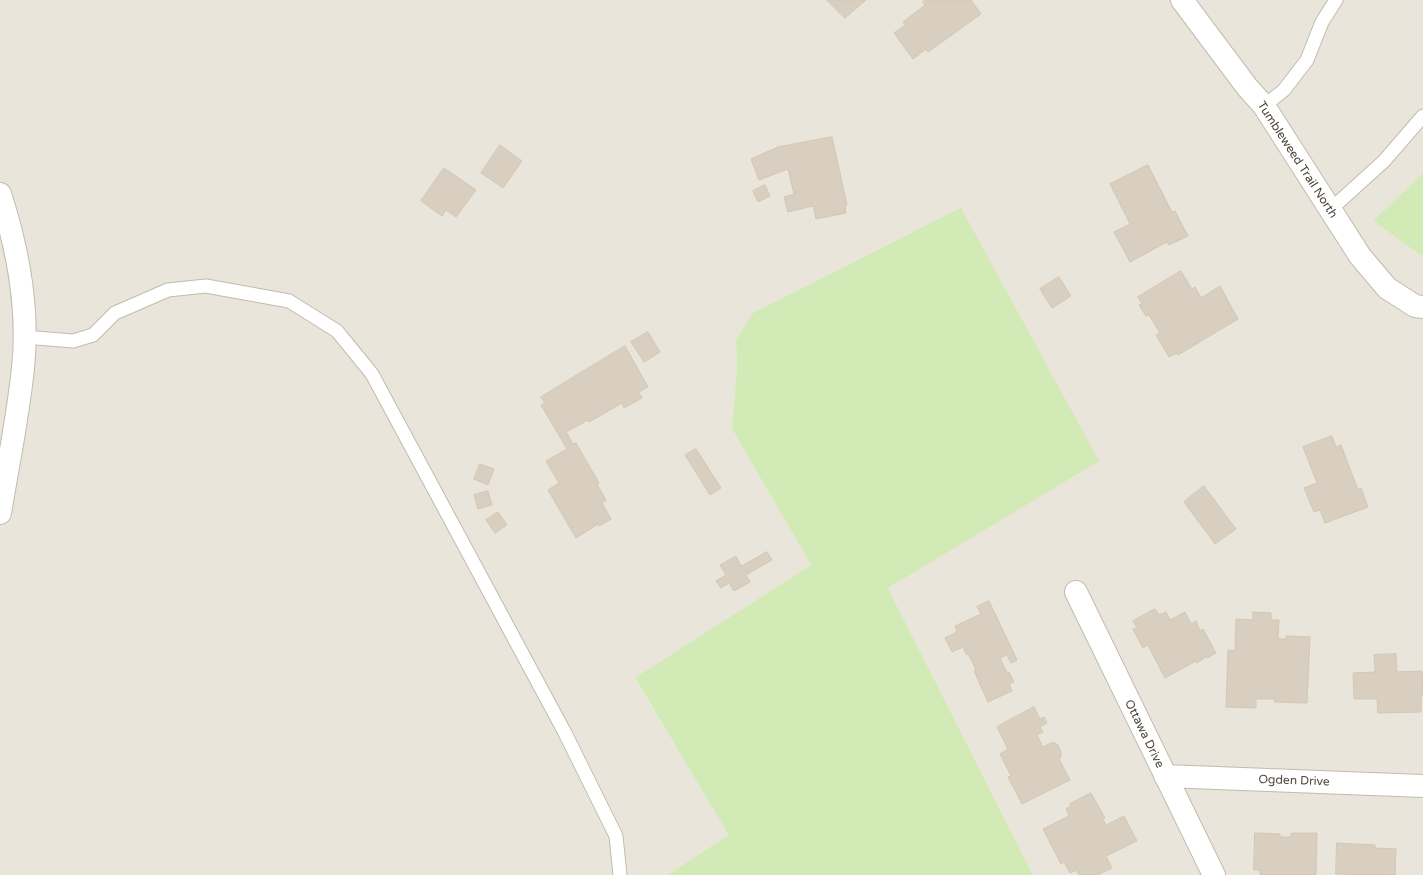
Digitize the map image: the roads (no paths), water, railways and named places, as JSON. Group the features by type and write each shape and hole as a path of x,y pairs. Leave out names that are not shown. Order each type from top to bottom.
{"street":[{"name":"Tumbleweed Trail North","path":"1182,0 1247,87 1264,106 1360,256 1387,288 1415,306 1423,307"},
{"path":"0,194 6,212 18,267 24,337 23,368 0,513"},
{"name":"Ottawa Drive","path":"1076,592 1214,875"},
{"name":"Ogden Drive","path":"1165,776 1423,786"}],"lane":[{"path":"1264,106 1284,90 1307,60 1322,22 1336,0"},
{"path":"1330,210 1384,162 1423,116"},
{"path":"24,337 73,341 93,335 115,313 168,290 206,286 289,301 337,332 372,374 565,733 616,836 620,875"}]}
